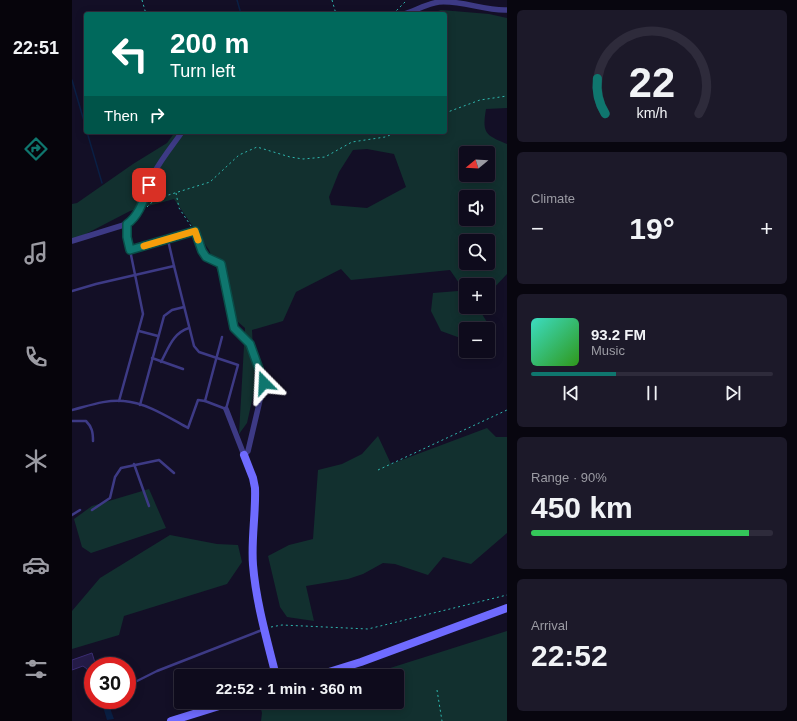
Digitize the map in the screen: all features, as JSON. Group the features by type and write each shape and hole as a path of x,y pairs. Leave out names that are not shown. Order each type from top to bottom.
{"street":[{"path":"410,12 439,2 507,10"},
{"path":"72,241 127,224 131,221 140,208 159,164 181,134"},
{"path":"127,224 127,237 130,250 195,231 202,251 206,257 221,264 234,328 250,344 264,383 248,452 244,455"},
{"path":"226,409 253,478 255,488 253,563 256,587 274,669"},
{"path":"338,669 507,608"},
{"path":"171,721 210,709"}],"lane":[{"path":"72,410 95,404 125,400 148,407 188,428 196,402 201,400 226,409 238,365 199,352 195,349 168,239"},
{"path":"119,400 143,314 130,250"},
{"path":"72,291 174,266"},
{"path":"140,405 164,316 172,310 184,307"},
{"path":"161,362 175,337 181,331 189,328"},
{"path":"139,331 158,336"},
{"path":"205,401 222,337"},
{"path":"152,358 183,368"},
{"path":"72,421 86,421 91,426 93,441"},
{"path":"92,510 110,498 115,477 119,469 134,464 158,460 174,473"},
{"path":"134,464 149,506"},
{"path":"72,515 80,510"},
{"path":"136,682 158,671 265,629"}],"path":[{"path":"142,0 145,12"},
{"path":"332,0 335,12"},
{"path":"395,12 407,0"},
{"path":"447,112 480,100 507,96"},
{"path":"147,208 151,203 159,198 210,182 239,155 257,147 290,157 303,159 325,157 352,142 385,137 393,134"},
{"path":"176,193 179,208 195,231"},
{"path":"378,470 507,410"},
{"path":"265,629 282,625 368,629 507,595"},
{"path":"437,690 442,721"}],"green space":[{"path":"441,10 489,14 507,18 507,108 486,109 484,123 487,132 490,135 507,144 507,274 495,287 495,278 459,278 459,283 450,270 351,280 341,269 296,292 283,321 252,330 255,387 247,423 239,434 245,328 238,322 209,250 174,199 130,211 72,240 72,204 77,203 133,164 167,143 174,134 447,134 447,12 435,12","holes":["367,149 394,154 406,187 367,208 331,205 329,197 339,172 353,150"]},
{"path":"459,283 459,314 482,314 487,322 459,322 459,337 441,331 431,311 433,293 458,291"},
{"path":"487,428 496,437 507,437 507,533 471,564 443,557 428,575 395,564 383,563 363,574 348,579 306,586 314,621 287,617 280,607 268,556 289,545 313,539 318,470 342,464 362,454 378,436 391,464"},
{"path":"149,489 166,528 91,553 82,547 74,519 92,506"},
{"path":"170,535 217,544 238,545 242,562 227,584 124,616 119,635 72,649 72,611 100,578"},
{"path":"507,631 507,721 261,721 261,709 404,709 404,669 387,669"}],"water":[{"path":"110,709 114,719 107,720 104,710"}],"building":[{"path":"92,653 93,657 84,657 84,667 72,670 72,660"}],"waterway":[{"path":"237,0 240,12"},
{"path":"72,80 84,121"},
{"path":"88,134 102,183"}],"slow traffic":[{"path":"144,246 195,231 198,240"}],"route":[{"path":"149,185 140,208 131,221 127,224 127,237 130,250 195,231 202,251 206,257 221,264 234,328 250,344 264,383"}]}
